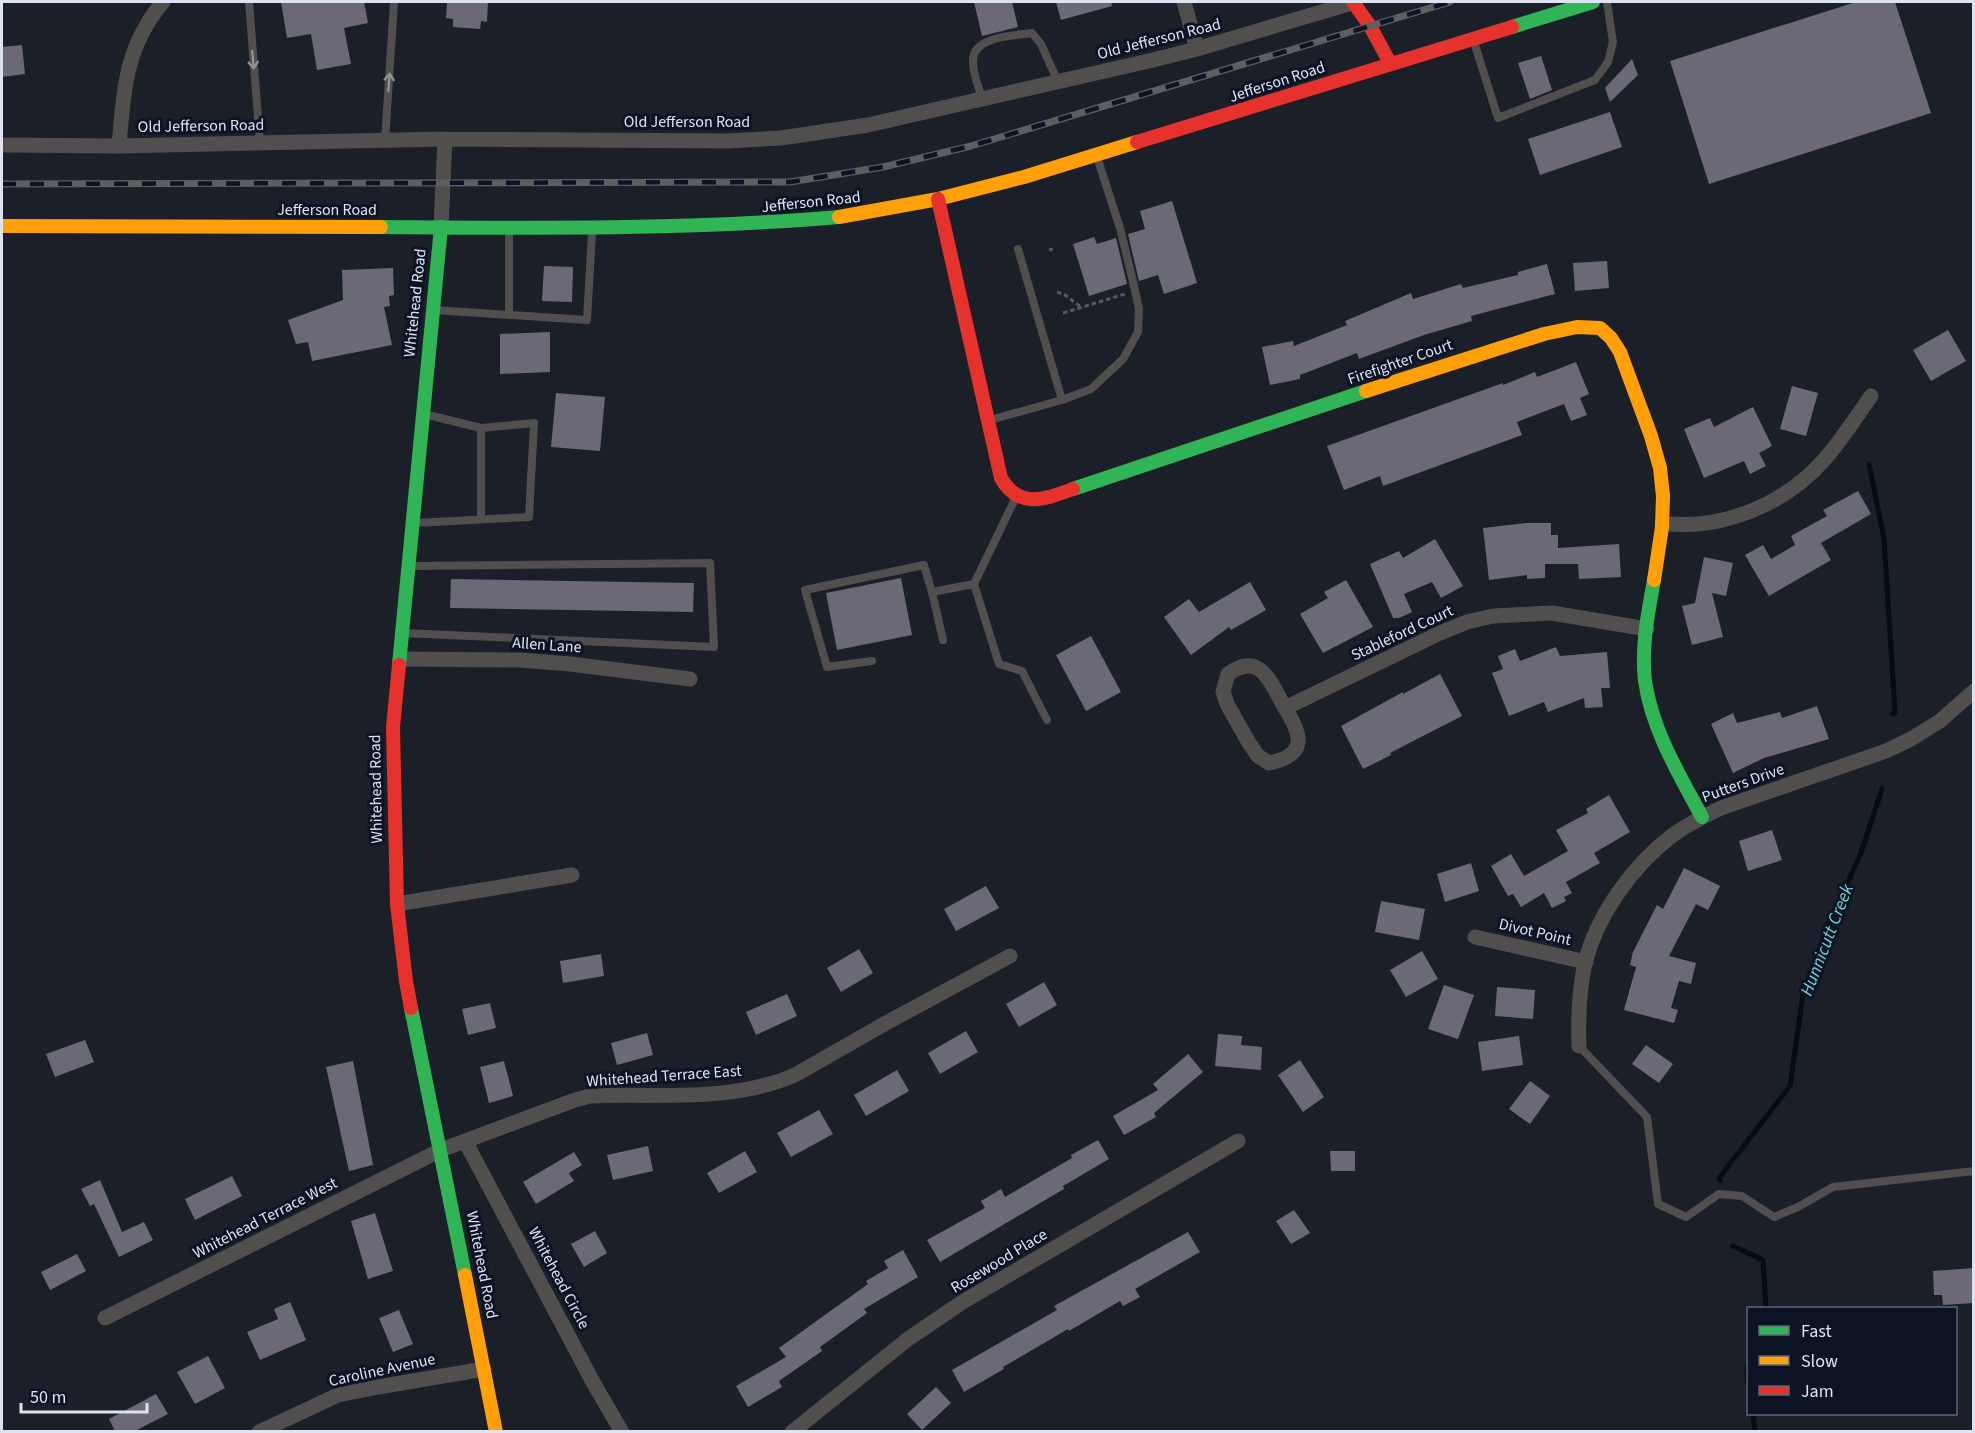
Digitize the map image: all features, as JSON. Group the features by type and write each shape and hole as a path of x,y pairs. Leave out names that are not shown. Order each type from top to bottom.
{"main road":[{"path":"1354,2 1390,63"},
{"name":"Jefferson Road","path":"2,226 592,228 756,224 832,218 938,199 1024,177 1593,2"},
{"path":"938,199 1002,478 1007,490 1015,497"},
{"name":"Whitehead Road","path":"441,227 393,727 397,904 406,981 496,1431"},
{"name":"Firefighter Court","path":"1015,497 1033,500 1059,494 1535,336 1581,326 1601,329 1614,342 1653,443 1660,470 1662,524 1647,628 1645,677 1648,702 1655,725 1702,817"}],"street":[{"path":"119,146 125,81 133,53 154,11 163,2"},
{"path":"1184,2 1197,49"},
{"name":"Old Jefferson Road","path":"2,145 119,146 445,139 728,141 782,138 868,125 1197,49 1354,2"},
{"name":"Whitehead Road","path":"441,227 445,139"},
{"path":"1662,524 1698,524 1725,520 1749,513 1773,501 1802,481 1824,459 1871,396"},
{"name":"Stableford Court","path":"1285,708 1440,633 1484,618 1552,613 1647,628"},
{"name":"Allen Lane","path":"400,659 520,660 690,679"},
{"path":"1243,665 1253,665 1260,669 1266,675 1285,708 1297,728 1299,742 1294,754 1282,761 1269,763 1258,756 1227,704 1223,691 1228,674 1243,665"},
{"name":"Putters Drive","path":"1579,1046 1578,1020 1586,962 1604,917 1626,883 1648,856 1702,817 1721,808 1886,751 1911,739 1940,720 1974,691"},
{"path":"397,904 572,875"},
{"name":"Divot Point","path":"1475,937 1586,962"},
{"name":"Whitehead Terrace East","path":"441,1150 590,1096 708,1094 755,1088 780,1082 795,1076 885,1023 1010,956"},
{"name":"Whitehead Circle","path":"465,1141 594,1384 622,1431"},
{"name":"Rosewood Place","path":"792,1431 908,1339 964,1301 1238,1142"},
{"name":"Whitehead Terrace West","path":"105,1318 441,1150"},
{"name":"Caroline Avenue","path":"259,1431 338,1395 484,1369"}],"lane":[{"path":"249,2 260,143"},
{"path":"385,141 394,2"},
{"path":"1473,38 1498,118 1595,80 1608,62 1614,42 1608,2"},
{"path":"982,99 972,61 979,45 990,40 1032,33 1041,44 1058,82"},
{"path":"988,420 1062,400 1091,389 1123,359 1138,332 1139,309 1135,290 1120,228 1097,155"},
{"path":"509,227 509,315"},
{"path":"433,310 587,320 592,228"},
{"path":"1018,249 1062,400"},
{"path":"412,523 529,517 534,423 481,428 423,414"},
{"path":"481,428 481,519"},
{"path":"1015,497 974,584 999,664 1022,671 1047,720"},
{"path":"402,633 714,647 710,563 409,566"},
{"path":"872,661 827,667 805,590 924,565 944,640"},
{"path":"932,592 974,584"},
{"path":"1579,1046 1647,1117 1658,1204 1686,1217 1719,1194 1742,1196 1774,1217 1798,1207 1833,1187 1974,1172"}],"path":[{"path":"1063,313 1135,290"},
{"path":"1058,292 1081,307"}],"building":[{"path":"281,2 364,2 368,23 344,28 351,64 317,70 311,34 287,38"},
{"path":"447,2 488,2 487,22 481,21 480,29 453,27 453,19 446,18"},
{"path":"974,2 1012,2 1018,27 982,36"},
{"path":"1056,2 1111,2 1112,6 1061,20"},
{"path":"1856,2 1895,2 1931,113 1709,184 1670,61"},
{"path":"22,45 25,74 2,77 2,47"},
{"path":"1541,56 1552,90 1530,99 1518,63"},
{"path":"1632,59 1638,75 1610,102 1605,88"},
{"path":"1610,112 1622,147 1540,175 1528,139"},
{"path":"1172,201 1197,283 1164,294 1158,275 1139,281 1128,234 1145,229 1140,211"},
{"path":"1094,237 1097,244 1116,238 1127,284 1089,296 1073,244"},
{"path":"1607,261 1609,288 1575,291 1573,263"},
{"path":"1547,264 1555,294 1471,316 1472,321 1424,335 1359,359 1357,353 1300,375 1300,379 1270,385 1262,347 1293,341 1294,346 1347,325 1345,321 1411,293 1413,299 1461,284 1463,288 1518,275 1518,272"},
{"path":"544,266 573,267 572,302 542,301"},
{"path":"393,268 394,295 389,296 390,306 384,307 392,345 312,361 308,342 296,344 288,320 343,300 342,270"},
{"path":"1948,330 1966,361 1931,381 1913,350"},
{"path":"550,332 550,372 500,374 500,334"},
{"path":"1576,362 1589,394 1580,398 1587,415 1571,421 1564,404 1517,422 1522,435 1383,486 1380,476 1344,490 1327,446 1535,372 1537,377"},
{"path":"1792,386 1818,393 1806,436 1780,429"},
{"path":"556,393 605,397 600,451 551,447"},
{"path":"1753,407 1772,446 1759,453 1766,466 1750,474 1744,461 1704,478 1684,429 1710,418 1714,427"},
{"path":"1858,491 1871,514 1821,543 1831,560 1769,596 1745,555 1763,545 1771,559 1795,545 1791,536 1827,516 1823,510"},
{"path":"1551,523 1551,535 1558,535 1558,548 1619,544 1621,577 1579,579 1578,564 1545,564 1545,578 1527,579 1527,575 1489,580 1483,528"},
{"path":"1435,539 1463,586 1441,598 1432,582 1404,594 1412,612 1399,618 1393,618 1370,564 1399,551 1403,558"},
{"path":"1704,557 1733,563 1726,596 1712,593 1723,637 1692,645 1682,606 1695,603"},
{"path":"901,578 912,635 837,650 826,593"},
{"path":"451,579 694,583 693,612 450,608"},
{"path":"1346,580 1373,627 1323,653 1300,614 1328,598 1324,592"},
{"path":"1250,582 1266,610 1231,630 1229,627 1191,655 1164,617 1189,599 1199,612"},
{"path":"1091,636 1121,692 1086,711 1056,655"},
{"path":"1556,647 1560,656 1607,652 1610,688 1601,688 1603,707 1585,708 1584,698 1548,712 1544,702 1509,716 1492,673 1503,669 1498,656 1515,649 1520,661"},
{"path":"1440,674 1462,716 1363,769 1341,726"},
{"path":"1817,706 1829,739 1764,758 1733,773 1711,724 1733,713 1737,723 1780,712 1782,718"},
{"path":"1609,795 1630,832 1594,853 1600,863 1566,882 1572,893 1564,897 1566,901 1552,908 1544,893 1521,907 1513,894 1508,896 1491,866 1511,854 1524,876 1568,851 1556,830 1588,813 1586,809"},
{"path":"1772,830 1782,860 1748,871 1739,841"},
{"path":"1471,863 1479,891 1445,902 1437,874"},
{"path":"1684,868 1720,886 1708,910 1696,904 1669,956 1696,963 1691,984 1679,981 1671,1008 1678,1010 1674,1023 1624,1010 1636,967 1630,965 1633,952 1657,905 1663,909"},
{"path":"986,886 999,908 956,931 944,909"},
{"path":"1381,901 1425,909 1419,940 1375,932"},
{"path":"859,949 873,973 841,992 827,968"},
{"path":"1422,951 1438,979 1406,997 1390,970"},
{"path":"601,954 604,976 563,983 560,961"},
{"path":"1044,982 1057,1005 1019,1027 1006,1004"},
{"path":"1444,985 1474,995 1458,1039 1428,1029"},
{"path":"1497,987 1535,990 1533,1019 1495,1016"},
{"path":"787,994 797,1016 756,1035 746,1012"},
{"path":"490,1003 496,1028 468,1035 462,1009"},
{"path":"966,1031 978,1052 940,1074 928,1053"},
{"path":"647,1033 653,1055 617,1065 611,1043"},
{"path":"1218,1034 1242,1036 1241,1045 1262,1047 1261,1070 1215,1066"},
{"path":"1519,1036 1523,1065 1482,1071 1478,1042"},
{"path":"85,1040 94,1062 55,1077 46,1054"},
{"path":"1646,1045 1673,1064 1659,1083 1632,1064"},
{"path":"1188,1054 1203,1072 1154,1113 1156,1117 1124,1135 1113,1116 1158,1090 1153,1084"},
{"path":"1300,1060 1324,1097 1303,1112 1278,1075"},
{"path":"353,1061 373,1165 349,1171 326,1067"},
{"path":"504,1061 513,1096 489,1103 480,1067"},
{"path":"897,1070 909,1091 866,1116 854,1095"},
{"path":"1530,1081 1550,1096 1530,1124 1509,1109"},
{"path":"819,1110 833,1134 791,1157 777,1133"},
{"path":"1098,1140 1109,1159 1063,1186 1064,1189 940,1262 927,1240 985,1208 981,1201 1001,1189 1005,1197"},
{"path":"648,1146 653,1171 613,1180 607,1155"},
{"path":"745,1151 757,1172 719,1193 707,1173"},
{"path":"1330,1151 1355,1151 1355,1171 1331,1171"},
{"path":"574,1152 582,1165 569,1173 574,1181 536,1204 523,1182"},
{"path":"232,1176 242,1196 195,1220 185,1199"},
{"path":"100,1180 122,1232 144,1222 153,1240 119,1257 94,1204 90,1206 81,1189"},
{"path":"1294,1210 1310,1233 1291,1244 1276,1221"},
{"path":"375,1213 393,1271 368,1279 351,1221"},
{"path":"595,1231 607,1253 584,1267 571,1244"},
{"path":"1188,1232 1200,1252 1135,1289 1140,1297 1123,1306 1120,1301 1069,1331 1068,1329 964,1392 952,1370 1057,1310 1054,1306"},
{"path":"903,1250 918,1277 864,1309 867,1313 820,1347 822,1351 779,1381 782,1387 748,1407 736,1386 786,1357 779,1348 868,1284 866,1281 888,1268 884,1261"},
{"path":"77,1254 86,1271 50,1290 41,1272"},
{"path":"1974,1268 1974,1303 1943,1305 1942,1295 1934,1295 1933,1271"},
{"path":"290,1302 306,1340 260,1360 247,1332 278,1319 274,1309"},
{"path":"399,1310 413,1344 393,1352 379,1318"},
{"path":"208,1356 225,1388 195,1404 177,1372"},
{"path":"936,1387 951,1403 922,1430 907,1414"},
{"path":"156,1394 168,1414 135,1431 115,1431 109,1419"}],"waterway":[{"name":"Hunnicutt Creek","path":"1869,464 1884,539 1895,712 1893,714"},
{"name":"Hunnicutt Creek","path":"1720,1180 1719,1178 1790,1086 1803,994 1829,923 1861,853 1882,789"},
{"name":"Hunnicutt Creek","path":"1733,1246 1763,1260 1766,1307"},
{"name":"Hunnicutt Creek","path":"1753,1415 1755,1432"}],"railway":[{"path":"2,184 790,182 883,167 971,146 1450,2"}],"traffic: fast":[{"path":"1512,27 1593,2"},
{"path":"381,227 668,226 839,217"},
{"path":"399,665 441,227"},
{"path":"1073,489 1366,391"},
{"path":"1654,580 1646,630 1645,681 1660,734 1702,817"},
{"path":"411,1008 465,1275"}],"traffic: slow":[{"path":"839,217 938,199 1024,177 1137,142"},
{"path":"2,226 381,227"},
{"path":"1366,391 1544,334 1577,327 1600,328 1611,338 1620,352 1651,436 1660,468 1663,496 1662,527 1654,580"},
{"path":"465,1275 496,1432"}],"traffic: jam":[{"path":"1353,2 1370,26 1390,63"},
{"path":"1137,142 1512,27"},
{"path":"938,199 1001,478 1016,495 1024,498 1043,498 1073,489"},
{"path":"399,665 393,727 397,904 411,1008"}]}
